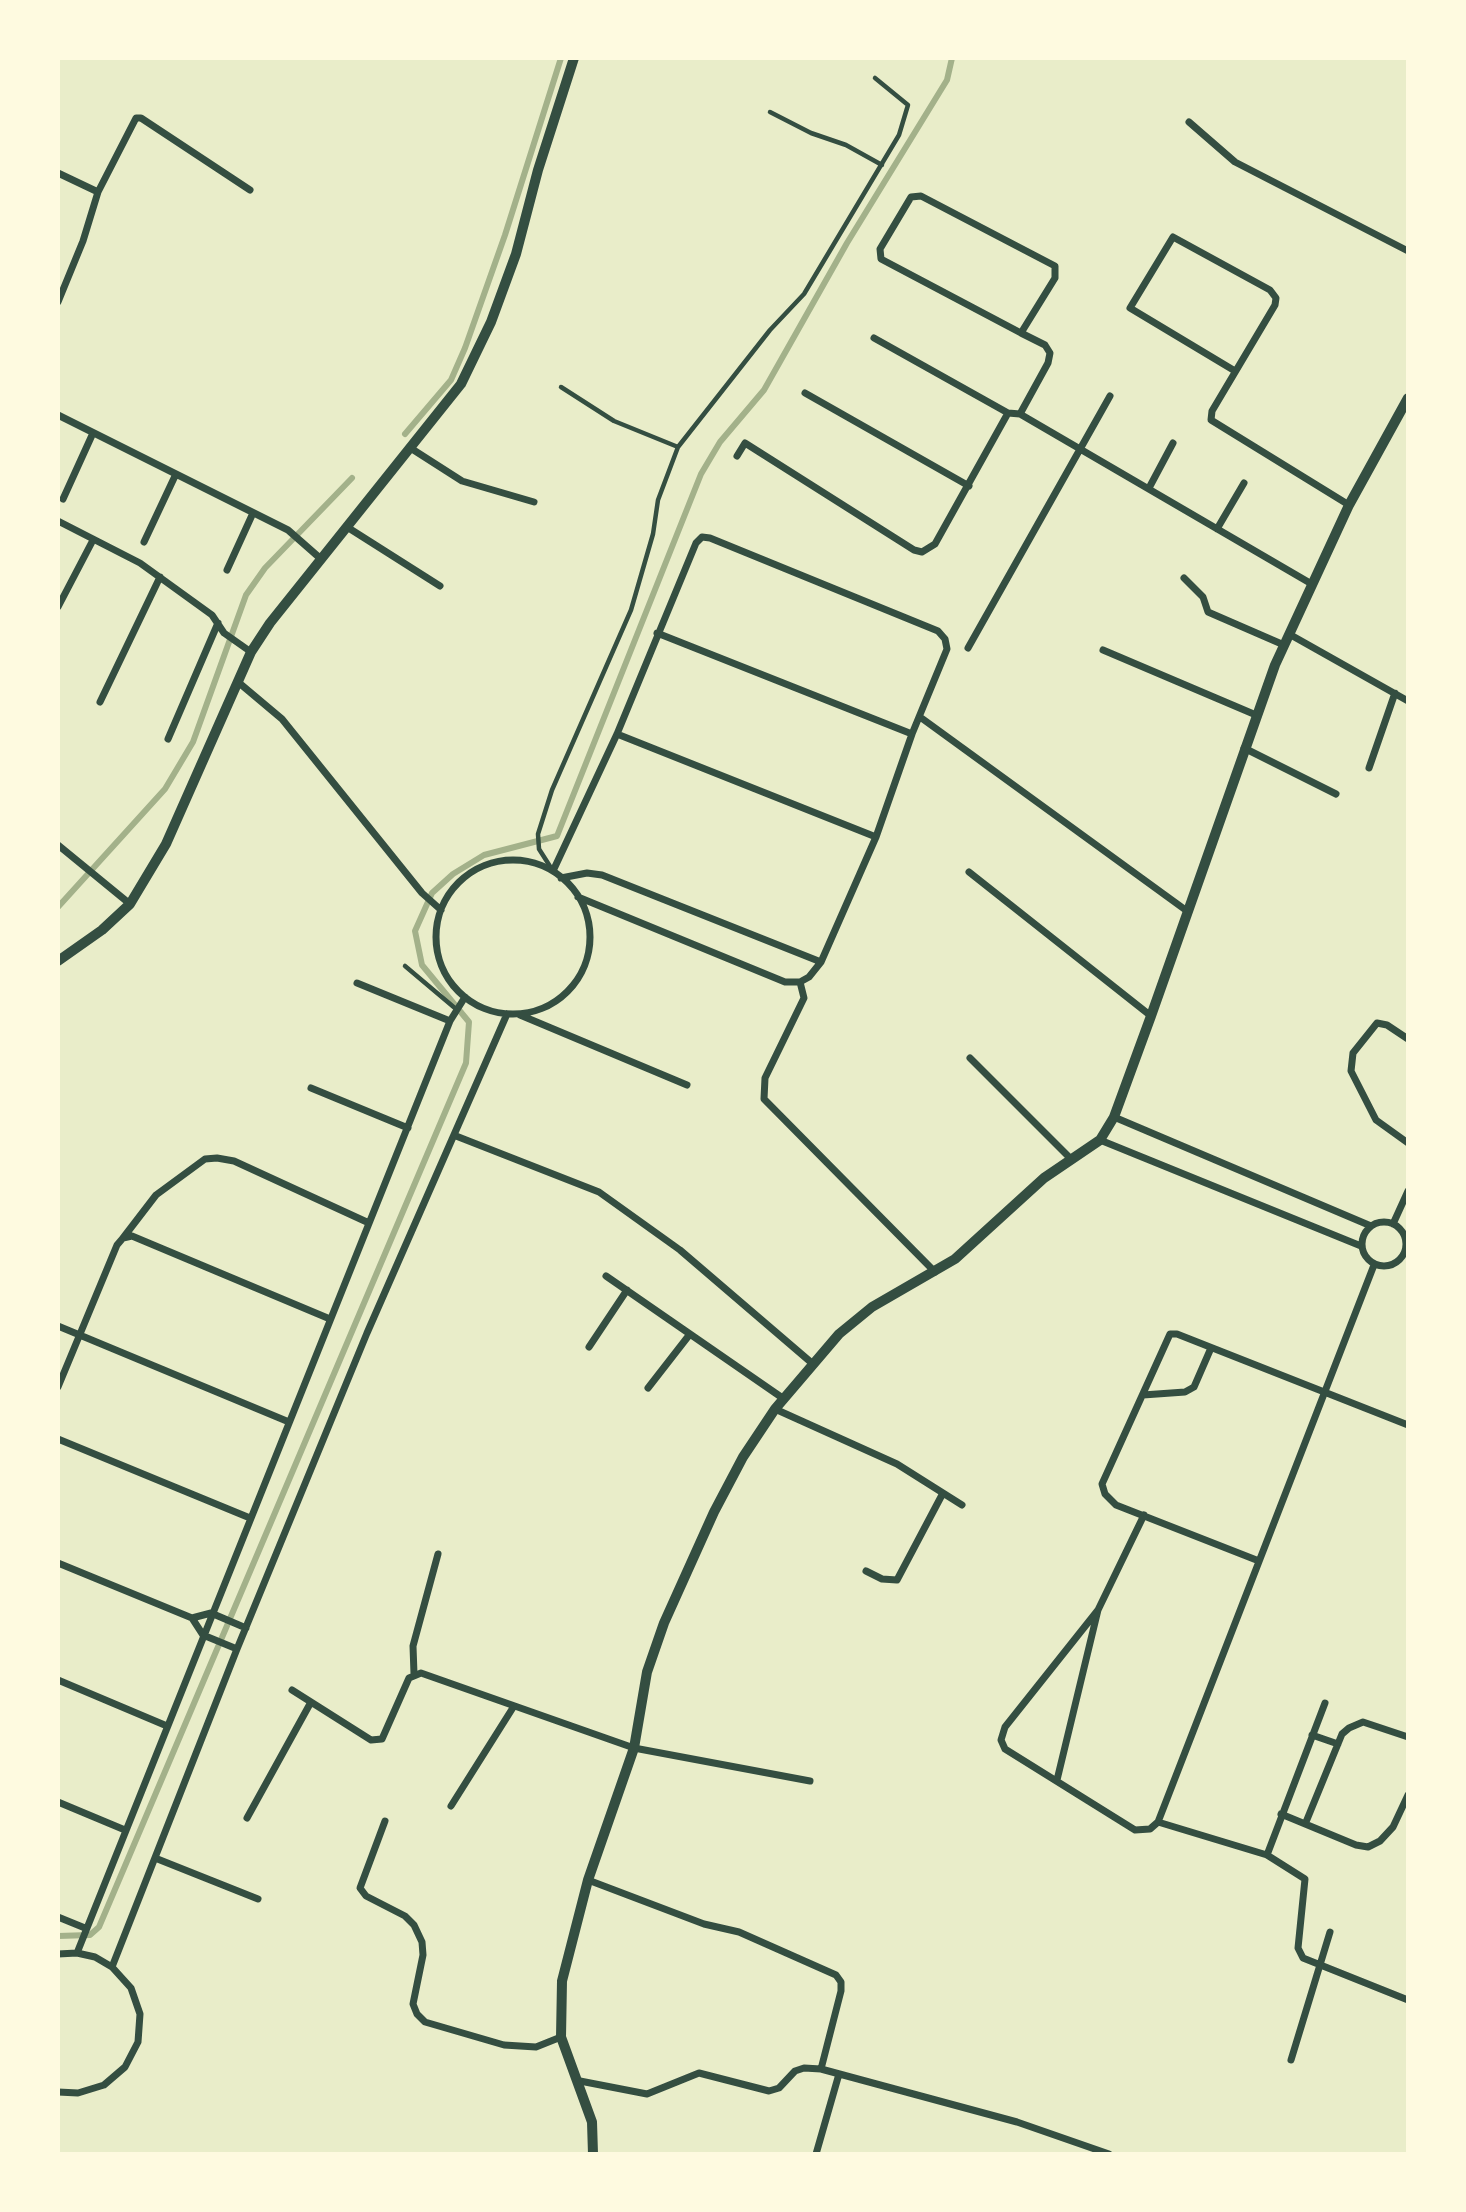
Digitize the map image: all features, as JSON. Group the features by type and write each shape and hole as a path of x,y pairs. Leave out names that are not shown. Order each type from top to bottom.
{"street":[{"path":"58,961 102,930 130,904 166,844 251,652 270,623 461,384 491,323 516,254 538,170 574,58"},
{"path":"58,302 83,241 98,192 133,122 141,118 250,190"},
{"path":"1189,122 1235,162 1408,251"},
{"path":"58,173 98,192"},
{"path":"1020,414 1048,363 1050,353 1045,345 1021,333 881,259 880,249 911,197 921,195 1055,266 1055,278 1021,333"},
{"path":"1235,371 1130,308 1173,237 1270,290 1276,298 1275,305 1235,371 1211,419 1349,505"},
{"path":"874,338 1009,413 1020,414 1083,448 1310,583"},
{"path":"804,393 969,486"},
{"path":"968,648 1110,396"},
{"path":"593,2154 592,2122 580,2081 561,2037 562,1980 589,1880 634,1748 647,1672 664,1623 729,1483 775,1409 839,1334 872,1307 935,1273 955,1259 1044,1178 1100,1140 1114,1117 1244,748 1286,639 1310,583 1349,505 1408,398"},
{"path":"737,456 745,443 761,451 922,552 935,544 1009,413"},
{"path":"58,415 288,530 321,559"},
{"path":"63,499 93,433"},
{"path":"1149,488 1173,443"},
{"path":"411,449 462,481 534,502"},
{"path":"144,542 176,476"},
{"path":"1217,530 1244,483"},
{"path":"227,570 253,513"},
{"path":"58,522 140,563 251,652"},
{"path":"347,527 440,586"},
{"path":"553,871 617,734 696,542 702,537 938,631 945,639 947,649 912,734 876,837 821,962 810,977 800,982 785,982 578,897"},
{"path":"58,607 93,540"},
{"path":"100,702 160,577"},
{"path":"1184,578 1203,597 1208,612 1286,639 1408,701"},
{"path":"168,738 218,623"},
{"path":"657,634 912,734"},
{"path":"1103,650 1256,715"},
{"path":"238,682 282,719 422,893 441,910"},
{"path":"1369,768 1395,693"},
{"path":"920,717 1187,911"},
{"path":"617,734 876,837"},
{"path":"1244,748 1336,794"},
{"path":"58,845 130,904"},
{"path":"504,861 523,861 553,871 578,897 587,915 590,934 588,954 582,972 571,989 555,1002 518,1014 492,1011 465,997 452,983 437,948 436,929 441,910 451,891 466,876 484,866 504,861"},
{"path":"969,873 1151,1016"},
{"path":"561,878 573,874 602,875 821,962"},
{"path":"800,982 804,998 765,1078 764,1099 935,1273"},
{"path":"357,983 450,1021"},
{"path":"76,1953 450,1021 465,997"},
{"path":"112,1967 237,1648 367,1333 456,1136 507,1014"},
{"path":"518,1014 687,1085"},
{"path":"1408,1039 1387,1025 1377,1023 1353,1053 1351,1070 1376,1120 1408,1143"},
{"path":"970,1058 1072,1160"},
{"path":"311,1088 408,1128"},
{"path":"1114,1117 1371,1226"},
{"path":"456,1136 599,1192 680,1250 813,1364"},
{"path":"1100,1140 1361,1246"},
{"path":"58,1387 117,1245 156,1195 205,1159 234,1161 369,1223"},
{"path":"1393,1224 1408,1191"},
{"path":"1385,1222 1401,1229 1407,1242 1405,1258 1389,1266 1374,1265 1363,1254 1361,1246 1365,1231 1371,1226 1385,1222"},
{"path":"123,1238 132,1236 331,1319"},
{"path":"1098,1610 1005,1727 1002,1740 1005,1749 1135,1830 1150,1829 1158,1822 1374,1265"},
{"path":"606,1276 784,1399"},
{"path":"589,1347 627,1290"},
{"path":"58,1326 289,1422"},
{"path":"648,1388 690,1334"},
{"path":"1259,1561 1116,1505 1105,1494 1102,1484 1170,1334 1408,1425"},
{"path":"1143,1395 1185,1392 1194,1387 1211,1348"},
{"path":"775,1409 897,1464 961,1505"},
{"path":"58,1439 250,1518"},
{"path":"866,1571 882,1579 897,1580 943,1493"},
{"path":"1057,1780 1098,1610 1144,1515"},
{"path":"414,1674 413,1646 438,1554"},
{"path":"58,1563 192,1618 211,1614 246,1628"},
{"path":"192,1618 203,1635 237,1648"},
{"path":"292,1690 371,1740 382,1739 409,1678 421,1672 634,1748 810,1781"},
{"path":"58,1680 167,1726"},
{"path":"247,1818 311,1702"},
{"path":"1266,1855 1325,1703"},
{"path":"451,1806 514,1706"},
{"path":"1307,1822 1338,1744 1349,1728 1363,1722 1408,1737"},
{"path":"1312,1735 1338,1744"},
{"path":"1281,1814 1307,1822 1356,1845 1368,1847 1380,1841 1393,1827 1408,1795"},
{"path":"58,1802 125,1830"},
{"path":"385,1821 360,1888 366,1896 405,1916 414,1925 422,1942 423,1955 413,2004 417,2014 425,2022 504,2045 536,2047 561,2037"},
{"path":"1158,1822 1266,1855 1305,1879 1298,1948 1303,1958 1408,2000"},
{"path":"155,1858 258,1899"},
{"path":"589,1880 704,1924 739,1932 836,1975 841,1982 841,1991 821,2070"},
{"path":"58,1917 85,1928"},
{"path":"1291,2060 1322,1966 1330,1932"},
{"path":"58,1954 76,1953 95,1957 112,1967 131,1988 139,2014 138,2042 125,2067 104,2085 78,2093 58,2092"},
{"path":"580,2081 647,2094 699,2073 769,2091 779,2088 795,2071 804,2067 1017,2122 1109,2154"},
{"path":"816,2154 839,2074"}],"lane":[{"path":"553,871 539,849 538,834 552,790 631,610 653,534 658,500 678,447 770,330 804,294 900,135 908,105 875,78"},
{"path":"770,112 811,133 846,145 882,165"},
{"path":"561,387 614,421 678,447"},
{"path":"405,966 456,1009"}],"waterway":[{"path":"405,434 451,380 465,348 505,235 561,58"},
{"path":"58,1936 90,1935 99,1927 466,1063 469,1022 422,965 415,931 432,893 453,874 484,855 557,836 701,474 720,442 764,390 847,243 947,80 952,58"},
{"path":"58,907 165,789 193,742 246,595 265,568 352,478"}]}
